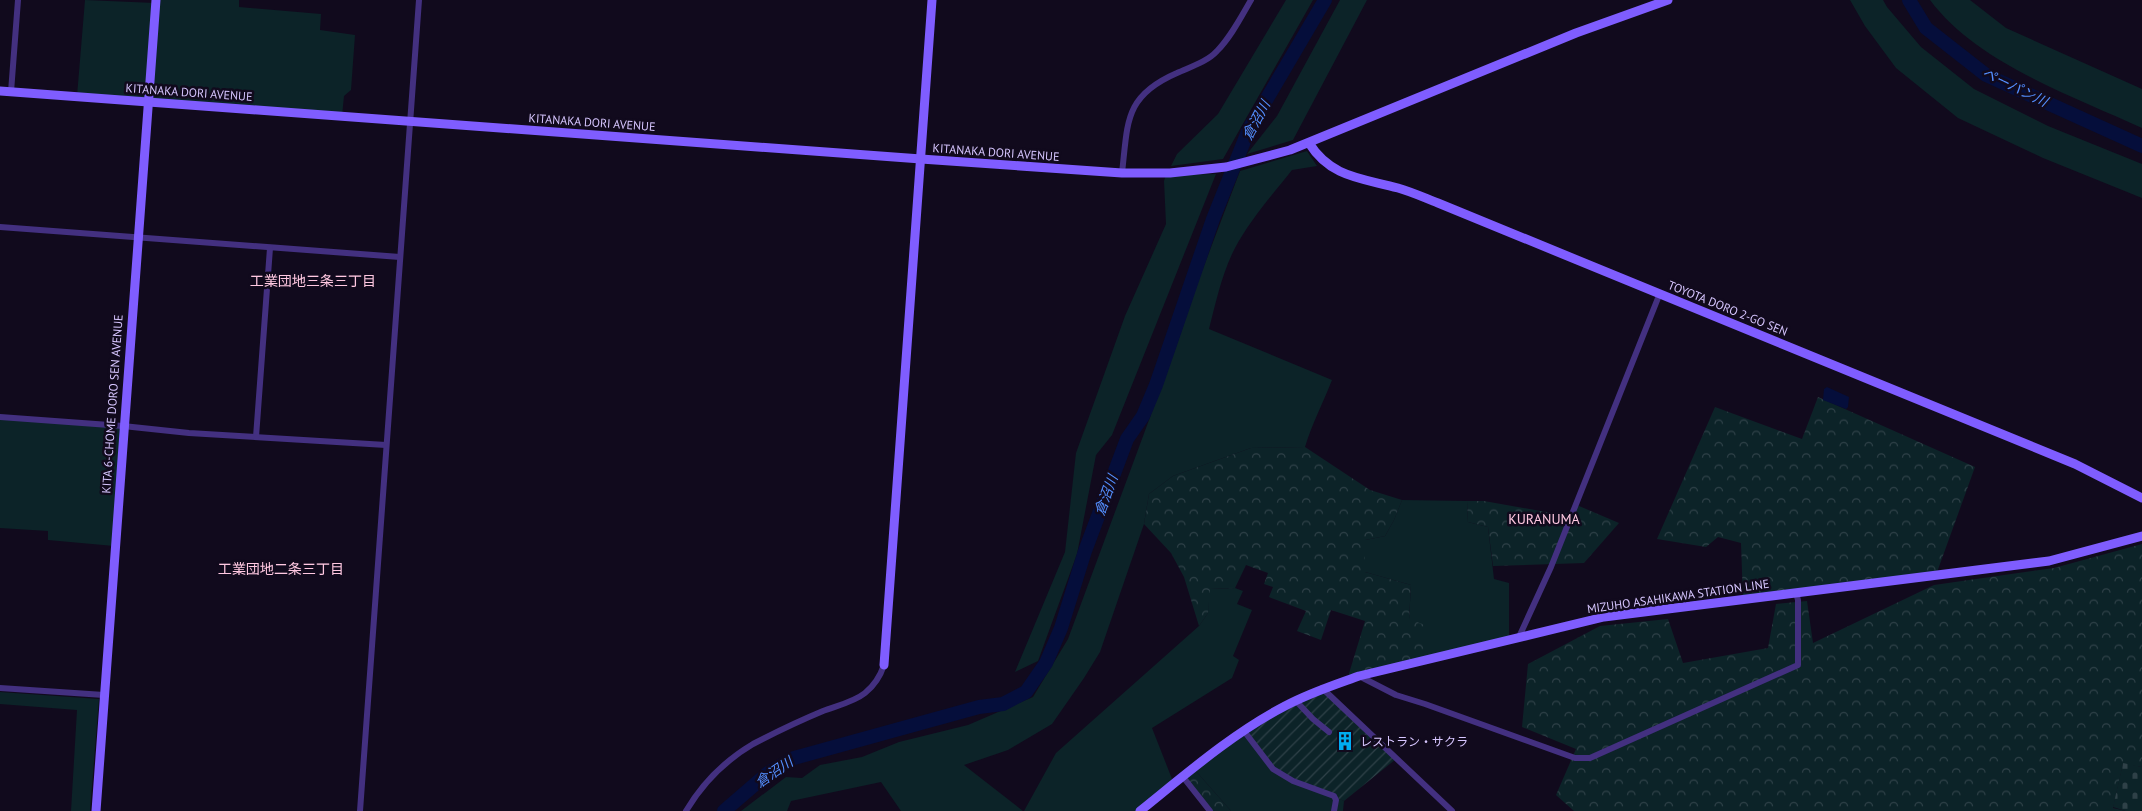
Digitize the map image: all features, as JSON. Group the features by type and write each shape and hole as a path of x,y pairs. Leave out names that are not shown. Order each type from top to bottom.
{"street":[{"path":"11,92 18,0"},
{"name":"KITA 6-CHOME DORO SEN AVENUE","path":"96,811 156,0"},
{"path":"360,811 419,0"},
{"path":"686,811 694,798 715,774 734,757 782,729 864,694 880,677 884,665 932,0"},
{"path":"1122,173 1129,120 1133,106 1169,76 1205,60 1217,51 1251,0"},
{"name":"KITANAKA DORI AVENUE","path":"0,91 1122,173 1183,172 1226,167 1309,143 1542,47 1668,0"},
{"name":"TOYOTA DORO 2-GO SEN","path":"1309,143 1325,162 1341,173 1360,180 1398,188 1430,200 1660,293 2065,460 2142,498"},
{"path":"0,227 400,257"},
{"path":"256,437 270,248"},
{"path":"1519,637 1550,567 1660,293"},
{"path":"0,417 189,433 386,445"},
{"name":"MIZUHO ASAHIKAWA STATION LINE","path":"1140,811 1244,731 1296,700 1322,688 1359,676 1604,617 2050,560 2142,536"},
{"path":"1359,676 1396,695 1575,758 1590,758 1798,665 1798,600 1796,593"},
{"path":"0,688 104,696"},
{"path":"1322,688 1452,811"},
{"path":"1296,700 1313,719 1329,732"},
{"path":"1244,731 1273,769 1293,780 1334,796 1336,800 1334,811"},
{"path":"1183,777 1210,811"}],"green space":[{"path":"85,0 155,3 156,0 239,0 239,7 321,14 320,30 355,35 351,90 344,96 342,116 77,96"},
{"path":"1286,0 1313,0 1223,159 1171,166 1177,154 1218,114"},
{"path":"1340,0 1367,0 1293,140 1247,154 1277,116"},
{"path":"1850,0 1883,0 1921,47 1974,89 2048,126 2142,164 2142,198 2043,158 1958,118 1896,68 1865,26"},
{"path":"1930,0 1970,0 2006,28 2142,89 2142,128 2027,76 1999,60 1973,42 1950,22"},
{"path":"1307,151 1317,166 1292,170 1255,217 1235,248 1223,277 1209,329 1332,380 1305,447 1251,448 1173,476 1149,494 1144,524 1100,652 1084,678 1052,724 1008,750 964,765 1023,811 901,811 881,782 791,801 787,811 741,811 786,777 802,778 820,765 862,757 899,742 968,725 1033,697 1068,639 1240,171"},
{"path":"1216,174 1112,435 1096,455 1077,554 1038,661 1015,672 1065,552 1076,453 1125,316 1166,224 1164,181 1166,175"},
{"path":"1818,397 1975,467 1936,575 1743,599 1741,543 1718,537 1706,547 1657,539 1715,407 1802,439"},
{"path":"0,417 123,426 114,546 48,540 48,531 0,528"},
{"path":"1305,447 1370,490 1402,500 1385,536 1365,540 1365,572 1411,585 1409,619 1425,625 1424,660 1347,680 1365,621 1331,610 1321,640 1297,631 1306,611 1269,597 1273,587 1264,584 1268,573 1246,565 1235,588 1210,589 1208,613 1199,626 1184,577 1171,553 1144,524 1149,494 1173,476 1251,448"},
{"path":"1402,500 1467,501 1468,522 1488,527 1494,579 1509,583 1509,640 1424,660 1409,619 1411,585 1365,572 1365,540 1385,536"},
{"path":"1467,501 1484,501 1563,515 1579,506 1619,523 1584,563 1493,566 1488,527 1468,522"},
{"path":"2142,544 2142,767 2123,764 2113,808 2126,811 1574,811 1556,795 1576,749 1522,727 1528,664 1600,626 1668,619 1683,663 1768,648 1776,604 1807,601 1813,643 1934,585 2054,568"},
{"path":"1235,588 1243,591 1237,604 1252,610 1233,656 1239,660 1232,678 1152,728 1174,784 1140,811 1024,811 1056,753 1199,626 1208,613 1209,589"},
{"path":"1322,688 1396,759 1344,801 1273,769 1244,731"},
{"path":"0,692 99,699 90,811 71,811 77,710 0,704"},
{"path":"1244,731 1334,796 1344,801 1343,811 1231,811 1194,769"},
{"path":"2123,763 2142,767 2142,811 2126,811 2113,807"},
{"path":"1194,769 1231,811 1210,811 1183,777"}],"shaded area":[{"path":"1827,387 1849,397 1846,409 1823,400 1824,389"}],"waterway":[{"name":"倉沼川","path":"724,811 768,773 794,758 979,707 1003,704 1026,692 1046,663 1061,628 1085,551 1127,439 1143,416 1156,385 1213,219 1249,129 1325,0"},
{"name":"ペーパン川","path":"1909,0 1926,28 1986,75 2142,146"}],"place":[{"name":"レストラン・サクラ","path":"1345,741"}],"district":[{"name":"工業団地三条三丁目","path":"313,281"},
{"name":"KURANUMA","path":"1544,519"},
{"name":"工業団地二条三丁目","path":"281,569"}]}
